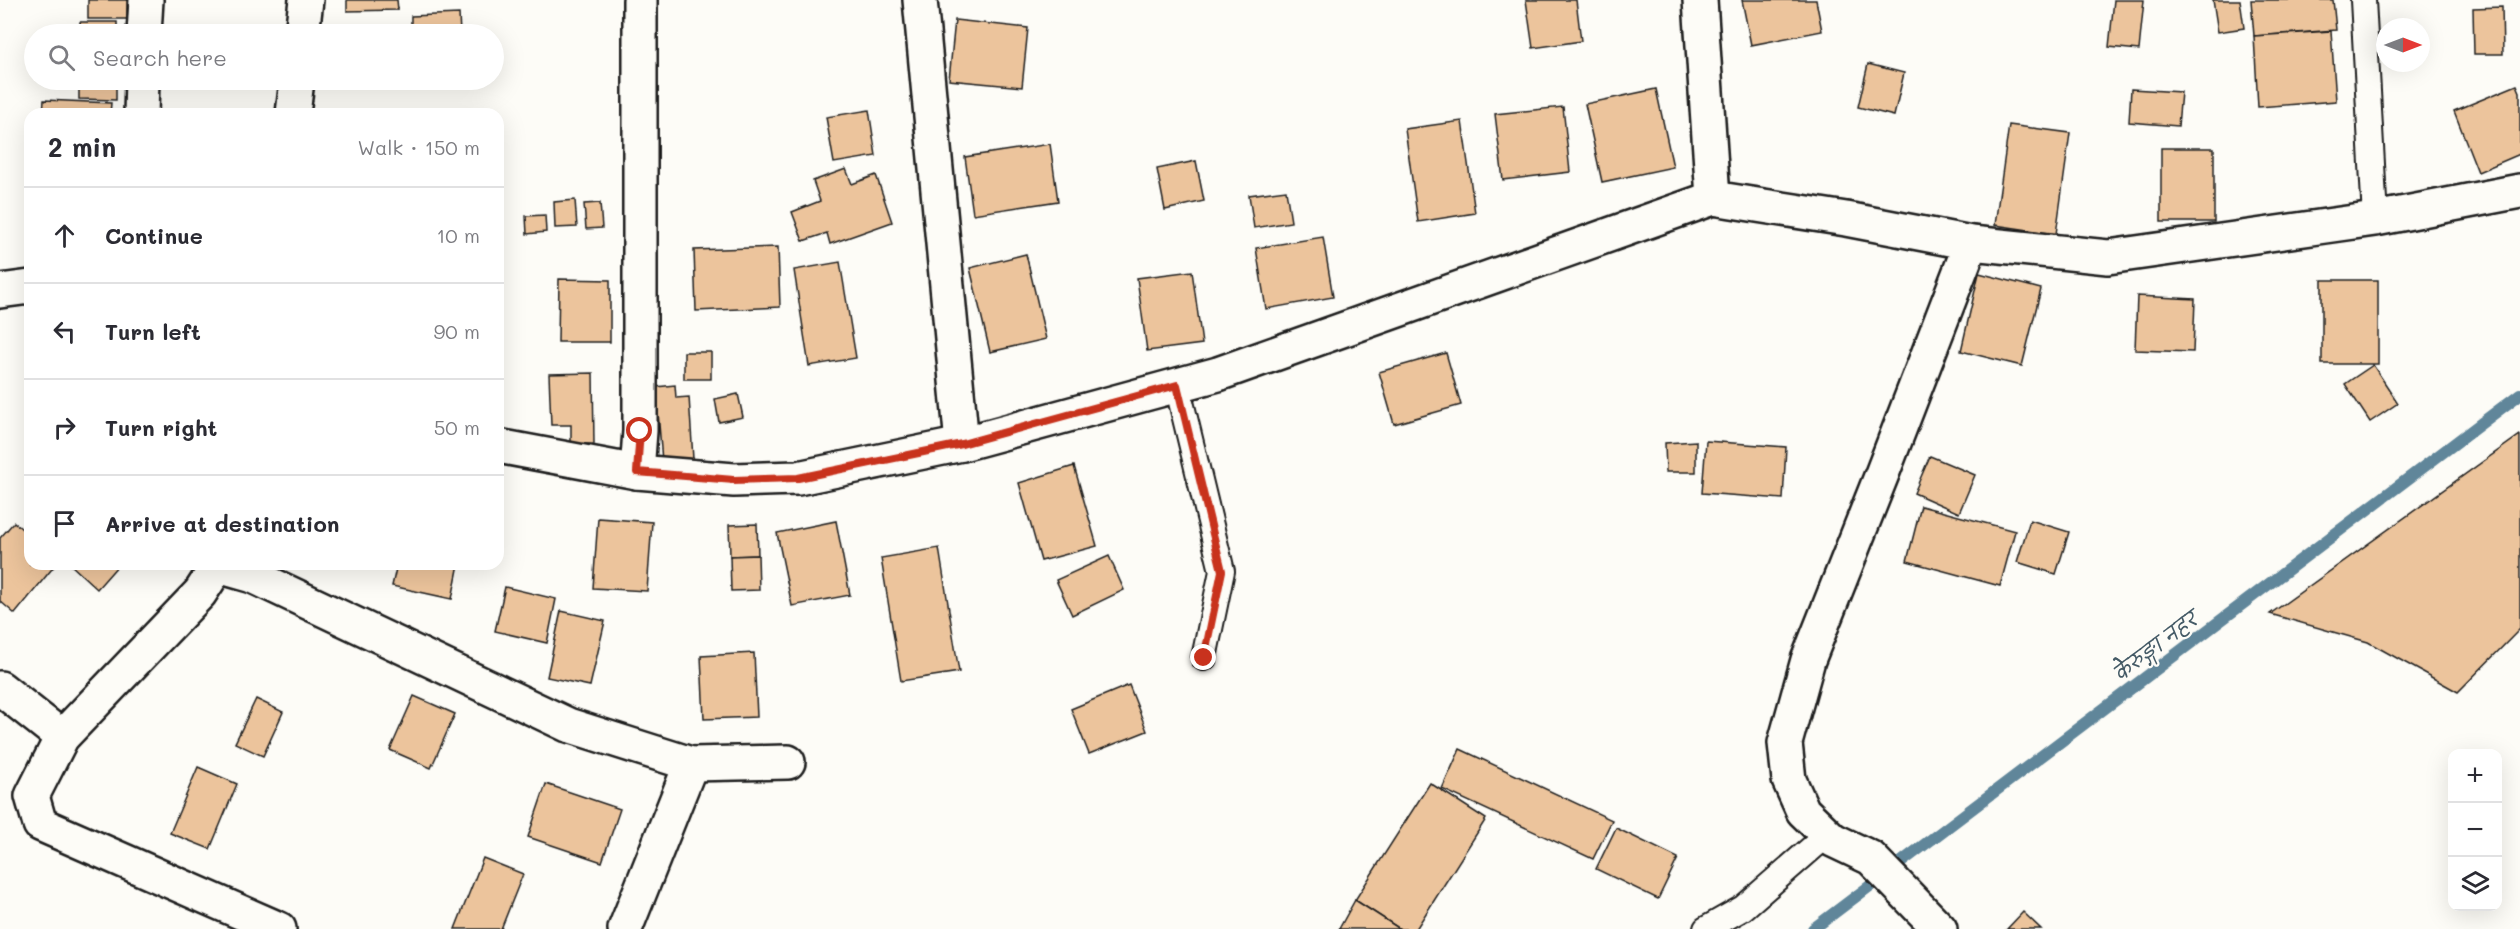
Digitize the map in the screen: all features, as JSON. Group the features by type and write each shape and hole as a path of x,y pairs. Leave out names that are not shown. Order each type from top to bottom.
{"street":[{"path":"145,24 146,0"},
{"path":"303,24 306,0"},
{"path":"637,472 640,431 640,0"},
{"path":"920,0 962,444"},
{"path":"1700,0 1713,198"},
{"path":"141,108 142,90"},
{"path":"294,108 296,90"},
{"path":"504,447 637,472 734,480 798,478 962,444 1230,370 1713,198 1846,219 1971,243 2108,257 2375,219 2520,191"},
{"path":"1940,929 1871,858 1833,840 1803,811 1789,780 1785,743 1808,660 1971,243"},
{"path":"0,291 24,287"},
{"path":"216,570 200,593 62,737 32,796 40,824 279,929"},
{"path":"234,570 253,576 568,725 691,764 788,762"},
{"path":"0,688 62,737"},
{"path":"625,929 691,764"}],"lane":[{"path":"2363,0 2375,219"},
{"path":"1177,385 1222,571 1204,658"},
{"path":"1706,929 1743,908 1828,834"}],"building":[{"path":"88,0 127,0 127,19 88,19"},
{"path":"347,0 397,0 398,10 347,11"},
{"path":"1526,0 1576,0 1581,41 1533,48"},
{"path":"1742,0 1816,0 1822,31 1751,45"},
{"path":"2114,0 2144,0 2139,50 2109,47"},
{"path":"2213,0 2240,0 2244,28 2218,32"},
{"path":"2251,0 2333,0 2336,30 2254,36"},
{"path":"2502,7 2503,54 2474,54 2473,8"},
{"path":"459,14 460,24 411,24 411,16"},
{"path":"955,20 1028,28 1022,87 949,80"},
{"path":"80,22 117,22 117,24 80,24"},
{"path":"2331,31 2336,101 2258,107 2254,36"},
{"path":"1868,64 1904,73 1894,116 1858,107"},
{"path":"2517,85 2520,92 2520,154 2478,172 2454,111"},
{"path":"1656,89 1673,167 1602,182 1585,104"},
{"path":"2131,89 2181,92 2178,126 2129,122"},
{"path":"79,90 116,90 116,100 79,99"},
{"path":"44,100 111,103 111,108 43,108"},
{"path":"1563,107 1570,172 1503,180 1495,114"},
{"path":"869,110 876,156 834,163 826,117"},
{"path":"1462,121 1475,213 1418,222 1405,129"},
{"path":"2009,125 2070,133 2056,234 1995,225"},
{"path":"1050,144 1058,201 973,214 965,157"},
{"path":"2161,148 2214,148 2214,222 2161,222"},
{"path":"1196,161 1204,201 1165,210 1157,169"},
{"path":"846,169 852,184 876,175 892,222 830,244 827,233 803,241 792,212 820,201 813,181"},
{"path":"1286,190 1291,222 1254,228 1249,195"},
{"path":"575,200 577,227 555,228 554,202"},
{"path":"600,203 602,228 586,229 584,204"},
{"path":"545,215 546,232 527,234 526,216"},
{"path":"1323,237 1333,297 1266,309 1256,248"},
{"path":"778,247 780,307 696,311 694,250"},
{"path":"1026,254 1046,339 990,352 970,268"},
{"path":"840,262 856,358 809,366 794,270"},
{"path":"1192,271 1202,344 1147,351 1137,278"},
{"path":"1979,273 2041,289 2022,366 1961,351"},
{"path":"559,279 610,280 610,342 558,342"},
{"path":"2322,280 2378,280 2378,364 2322,364"},
{"path":"2137,296 2195,299 2193,352 2135,350"},
{"path":"684,352 711,352 711,379 684,379"},
{"path":"1446,353 1461,405 1394,424 1379,372"},
{"path":"2373,365 2398,403 2370,422 2345,384"},
{"path":"593,373 594,444 571,444 571,425 551,425 549,374"},
{"path":"675,385 676,398 689,397 693,459 662,461 656,387"},
{"path":"738,394 743,417 719,422 715,399"},
{"path":"2520,435 2520,629 2458,692 2368,642 2270,614"},
{"path":"1696,441 1696,472 1666,472 1665,443"},
{"path":"1706,441 1786,447 1783,499 1702,493"},
{"path":"1930,456 1975,475 1959,513 1914,493"},
{"path":"1074,466 1097,546 1041,561 1019,483"},
{"path":"1921,506 2015,531 2000,586 1907,561"},
{"path":"598,518 652,522 647,591 593,588"},
{"path":"2030,520 2069,532 2056,574 2017,562"},
{"path":"836,521 850,595 792,606 777,533"},
{"path":"14,522 24,531 24,570 51,570 15,614 0,601 0,538"},
{"path":"757,524 758,555 730,556 729,525"},
{"path":"939,548 959,672 901,681 881,558"},
{"path":"758,555 759,590 731,591 730,556"},
{"path":"1109,556 1124,590 1072,615 1056,580"},
{"path":"76,570 114,570 97,589"},
{"path":"396,570 458,570 452,599 392,586"},
{"path":"505,587 556,599 547,643 495,631"},
{"path":"561,611 605,621 590,686 547,677"},
{"path":"754,653 757,717 704,719 701,656"},
{"path":"1129,685 1147,731 1089,754 1071,709"},
{"path":"414,696 455,714 431,768 390,750"},
{"path":"256,699 283,712 263,756 235,743"},
{"path":"1460,749 1612,820 1593,859 1442,789"},
{"path":"198,767 237,784 210,849 170,833"},
{"path":"1430,783 1486,819 1416,929 1400,929 1355,900"},
{"path":"546,784 620,809 602,862 528,837"},
{"path":"1616,828 1678,858 1658,899 1596,869"},
{"path":"483,858 523,874 501,929 455,929"},
{"path":"1355,900 1400,929 1339,929"},
{"path":"2023,912 2041,929 2007,929"}],"waterway":[{"name":"केेरुङ्गा नहर","path":"1813,929 2520,394"}],"route":[{"path":"640,431 637,472 734,480 798,478 962,444 1177,385 1222,571 1204,658"}]}
